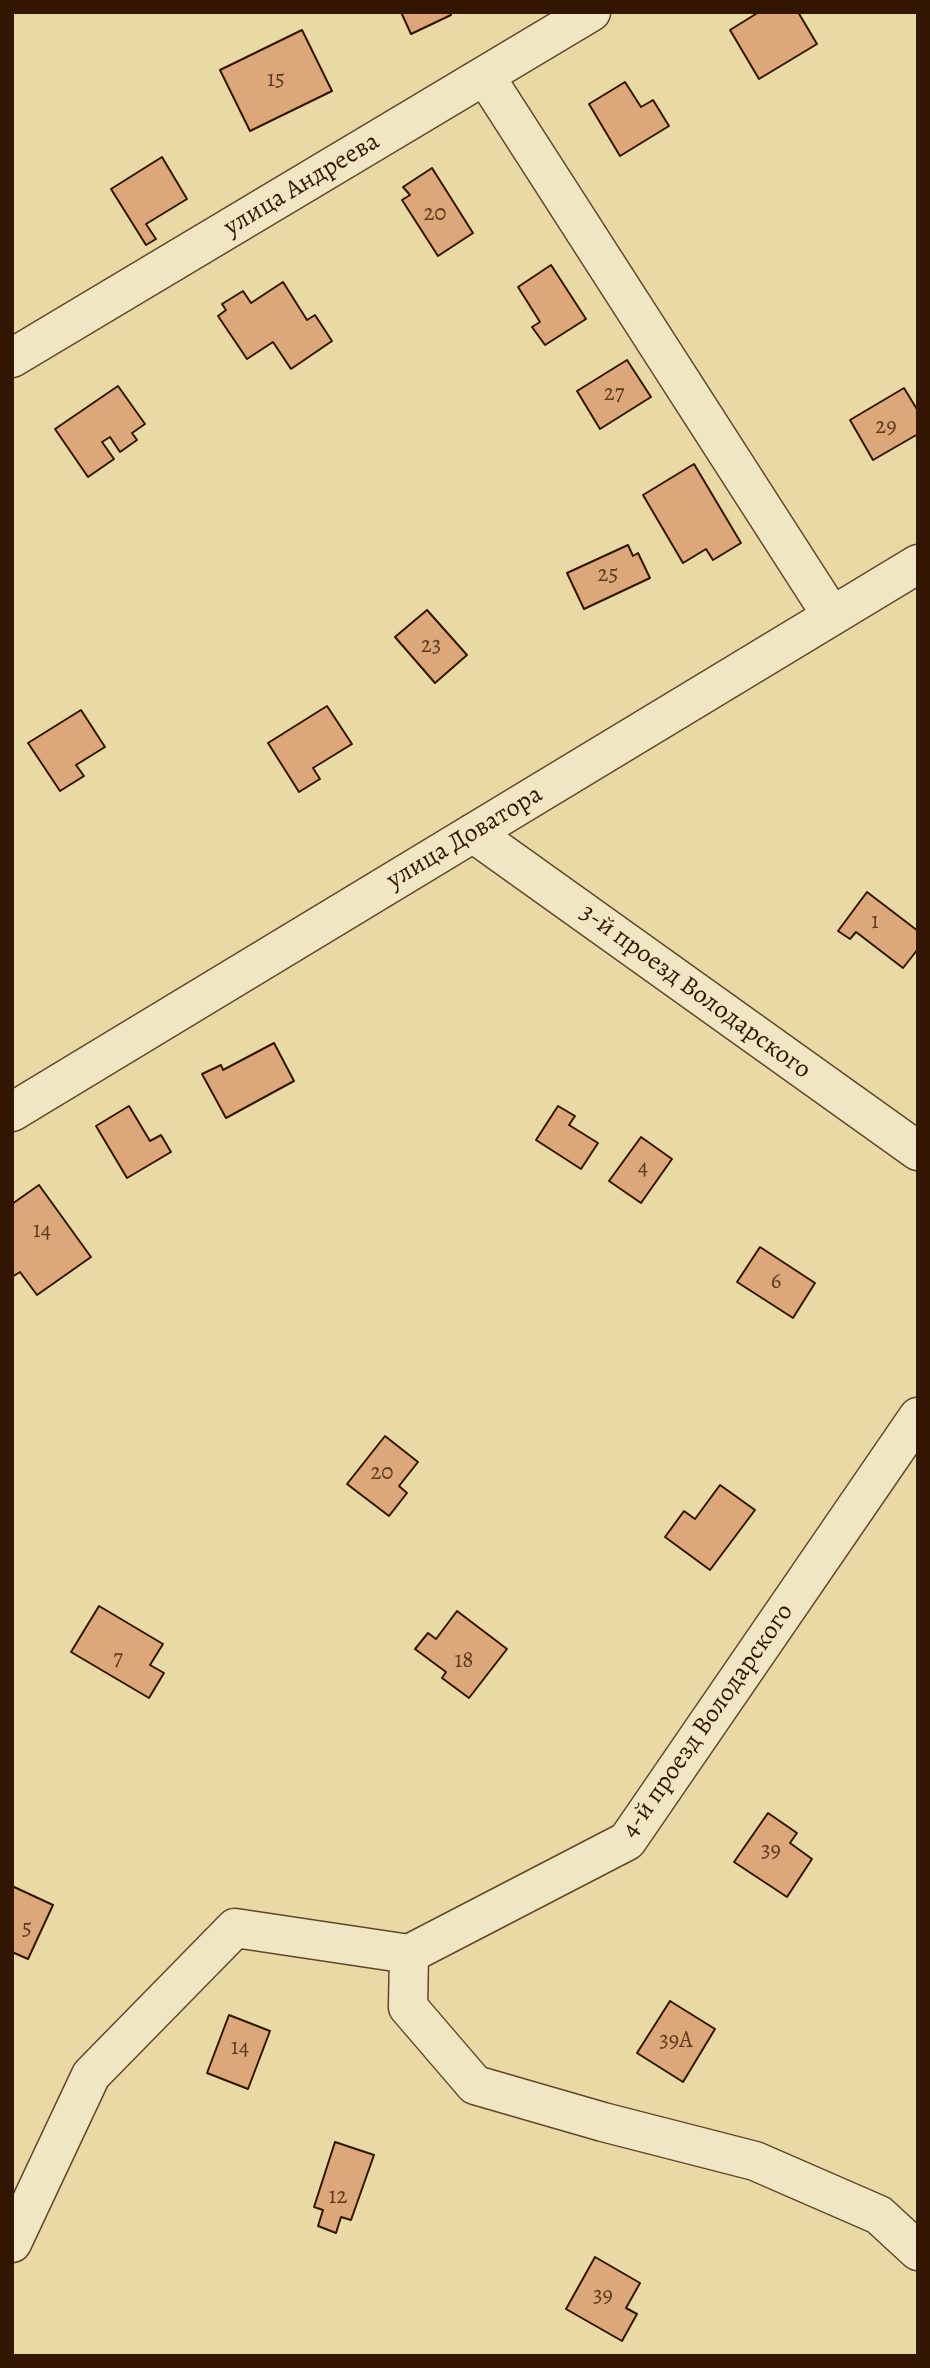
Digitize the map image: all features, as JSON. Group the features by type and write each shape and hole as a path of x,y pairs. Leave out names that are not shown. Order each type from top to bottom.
{"street":[{"name":"улица Андреева","path":"12,358 591,12"},
{"path":"485,76 832,616"},
{"name":"улица Доватора","path":"12,1112 918,564"},
{"name":"3-й проезд Володарского","path":"473,833 918,1151"},
{"name":"4-й проезд Володарского","path":"410,1954 627,1841 918,1417"},
{"path":"12,2243 92,2075 235,1928 410,1954 408,2007 475,2085 603,2122 755,2161 879,2215 918,2251"}],"building":[{"path":"401,12 450,12 451,15 411,34"},
{"path":"759,12 798,12 817,44 759,79 730,30"},
{"path":"302,30 332,91 250,131 220,70"},
{"path":"625,82 641,107 653,100 669,126 620,156 589,104"},
{"path":"162,157 187,199 146,224 156,239 146,245 111,189"},
{"path":"432,168 473,233 438,256 402,200 410,195 403,187"},
{"path":"551,265 586,319 545,345 532,327 540,322 518,287"},
{"path":"283,282 307,320 315,315 332,341 291,369 273,342 247,359 218,316 226,310 222,304 243,291 251,303"},
{"path":"627,360 651,397 600,429 577,391"},
{"path":"118,386 145,424 132,433 137,440 120,452 110,437 102,442 114,459 88,477 55,429"},
{"path":"904,388 918,411 918,434 873,460 850,420"},
{"path":"694,464 741,543 713,560 706,549 683,563 643,495"},
{"path":"628,545 633,556 638,553 650,578 584,609 567,573"},
{"path":"427,610 467,655 435,683 395,637"},
{"path":"327,706 352,744 313,768 320,779 299,792 268,743"},
{"path":"81,710 105,747 76,765 84,776 60,791 28,743"},
{"path":"867,892 918,931 918,949 903,968 856,932 850,939 838,931"},
{"path":"274,1043 294,1081 226,1118 202,1074 221,1065 223,1070"},
{"path":"129,1106 150,1141 161,1135 171,1152 127,1178 96,1126"},
{"path":"558,1106 575,1116 569,1125 598,1143 581,1169 536,1140"},
{"path":"641,1137 672,1159 641,1203 609,1181"},
{"path":"39,1185 91,1257 37,1295 20,1272 12,1277 12,1204"},
{"path":"760,1247 815,1283 793,1318 737,1282"},
{"path":"385,1436 418,1462 399,1486 407,1493 389,1516 347,1484"},
{"path":"720,1485 755,1510 710,1570 665,1537 684,1511 695,1519"},
{"path":"99,1606 163,1644 150,1665 164,1673 149,1698 71,1652"},
{"path":"457,1611 507,1649 469,1698 442,1678 446,1672 415,1649 428,1633 436,1639"},
{"path":"768,1813 797,1833 790,1843 812,1859 787,1897 734,1862"},
{"path":"12,1886 53,1905 28,1959 12,1952"},
{"path":"670,2001 715,2029 683,2082 637,2053"},
{"path":"229,2015 270,2031 248,2089 207,2073"},
{"path":"335,2142 374,2155 351,2220 341,2217 336,2233 318,2226 323,2210 314,2207"},
{"path":"595,2257 640,2283 626,2308 637,2314 622,2341 566,2309"}]}
